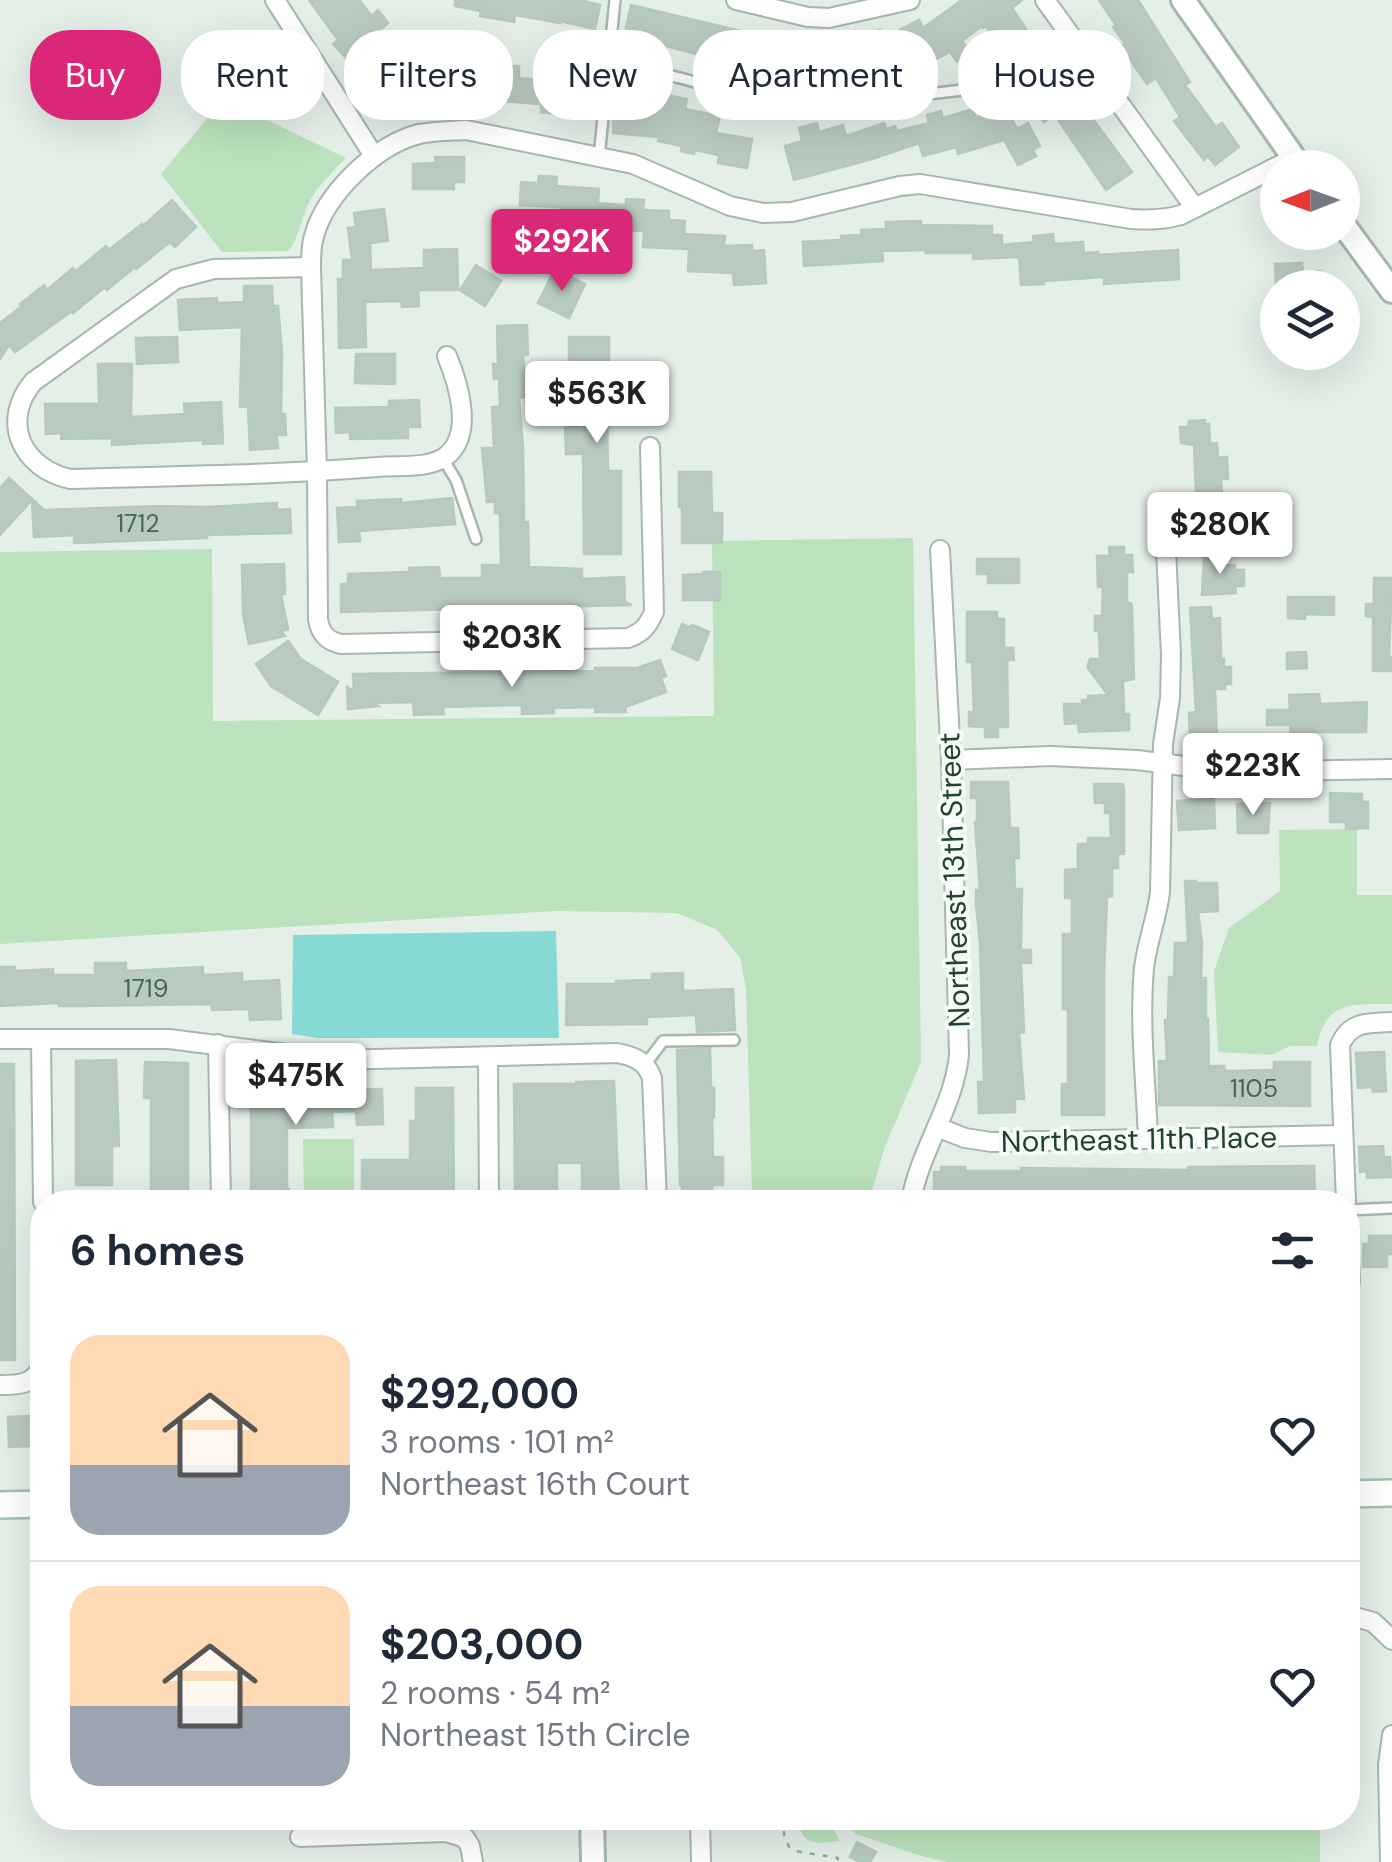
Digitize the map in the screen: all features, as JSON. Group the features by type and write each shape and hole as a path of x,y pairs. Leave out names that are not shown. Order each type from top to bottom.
{"main road":[{"path":"1360,1494 1392,1493"},
{"path":"0,1505 30,1504"}],"street":[{"path":"275,0 374,156"},
{"path":"736,0 828,18 910,0"},
{"path":"1045,0 1067,30"},
{"path":"1182,0 1289,150"},
{"path":"1131,119 1195,208"},
{"path":"650,446 654,612 644,630 628,638 340,644 329,640 318,619 310,267 313,238 322,216 349,180 374,156 416,135 466,130 633,164 730,206 763,213 792,212 920,184 1149,220 1168,218 1260,180"},
{"path":"1360,248 1392,291"},
{"path":"310,267 214,269 176,279 33,382 23,394 17,421 23,446 31,459 42,469 70,479 317,472 443,459 456,442 462,421 456,380 446,356"},
{"name":"Northeast 13th Street","path":"914,1190 955,1080 959,1055 951,760 940,550"},
{"path":"1148,1139 1143,984 1160,892 1163,764 1172,656 1166,550"},
{"path":"951,760 1050,756 1137,760 1230,772 1392,769"},
{"path":"1346,1190 1339,1052 1342,1039 1361,1024 1392,1022"},
{"path":"0,1039 169,1039 334,1060 617,1053 634,1057 650,1071 657,1190"},
{"path":"41,1039 43,1190"},
{"path":"218,1044 221,1190"},
{"path":"488,1058 489,1190"},
{"name":"Northeast 11th Place","path":"937,1126 982,1141 1343,1135"},
{"path":"0,1385 30,1380"},
{"path":"1360,1617 1387,1634"},
{"path":"1391,1856 1388,1765 1392,1736"},
{"path":"592,1830 593,1862"},
{"path":"700,1830 701,1862"},
{"path":"300,1836 446,1832 465,1838 474,1862"}],"lane":[{"path":"612,30 615,0"},
{"path":"673,77 698,82 766,111 958,91"},
{"path":"600,157 603,120"},
{"path":"443,459 456,480 476,538"},
{"path":"645,1065 663,1041 734,1040"},
{"path":"1360,1207 1392,1208"}],"path":[{"path":"784,1830 789,1847 845,1862"}],"green space":[{"path":"206,120 267,120 346,158 312,197 288,251 222,252 161,174"},
{"path":"913,538 921,1062 884,1149 873,1190 752,1190 746,989 740,957 717,930 677,913 556,911 0,944 0,552 212,549 213,721 714,716 712,541"},
{"path":"1357,829 1357,895 1392,895 1392,1004 1354,1005 1334,1012 1321,1031 1317,1046 1290,1046 1271,1055 1218,1052 1214,971 1229,928 1280,891 1279,830"},
{"path":"303,1139 354,1139 354,1190 304,1190"},
{"path":"801,1830 834,1830 840,1841 811,1841"},
{"path":"852,1830 1320,1830 1320,1862 947,1862"}],"water":[{"path":"556,931 559,1038 317,1038 292,1034 293,935"}],"building":[{"path":"309,0 359,0 372,16 378,10 388,23 380,30 344,30 344,56 333,44 338,40"},
{"path":"455,0 580,0 600,5 595,29 515,15 514,22 480,16 481,11 455,6"},
{"path":"962,0 1022,0 1012,8 1027,30 989,30 982,26 977,30 958,30 957,62 950,52 938,58 938,30 900,30 919,20 923,28"},
{"path":"1099,0 1138,0 1190,82 1185,85 1216,127 1222,123 1239,147 1215,165 1208,156 1204,160 1174,121 1180,117 1156,78 1147,84 1131,61 1131,30 1115,30 1116,25"},
{"path":"631,5 736,30 693,30 693,53 673,48 673,30 626,28"},
{"path":"513,66 519,66 519,78 533,79 533,103 513,102"},
{"path":"673,96 687,99 685,109 693,111 693,120 719,120 716,133 752,139 747,168 718,163 719,155 681,151 682,146 658,141 659,137 613,133 613,120 673,120"},
{"path":"941,111 943,118 958,114 958,120 1012,120 1017,129 1028,123 1040,146 1033,150 1036,156 1018,165 1004,140 958,154 956,147 923,156 919,143 794,180 785,146 802,141 799,128 817,123 819,132 843,125 846,136 884,123 886,129 895,126 897,131 929,123 928,120 938,120"},
{"path":"1058,120 1094,120 1132,172 1106,190"},
{"path":"435,157 464,157 464,182 454,182 454,189 413,189 413,164 436,163"},
{"path":"539,176 557,177 556,186 599,189 598,203 626,205 626,199 644,200 643,210 669,211 669,220 685,221 684,234 725,236 724,246 752,245 752,251 764,250 766,283 734,285 733,273 688,271 689,249 643,247 644,231 602,229 602,216 560,212 561,207 520,205 521,182 538,183"},
{"path":"172,200 196,227 175,247 170,242 15,352 9,345 0,359 0,323 20,304 44,285 47,290 73,268 76,271 106,246 109,250"},
{"path":"384,209 388,241 370,243 371,270 424,268 424,250 457,249 458,290 418,290 419,306 402,307 401,301 365,302 366,347 339,348 338,279 343,279 343,260 352,260 348,228 356,227 354,213"},
{"path":"921,221 921,225 992,226 992,235 1002,235 1002,245 1034,242 1033,236 1053,234 1054,244 1083,242 1084,253 1098,255 1178,250 1179,279 1104,284 1104,277 1021,285 1019,257 973,259 973,253 925,250 882,251 883,261 804,266 803,242 841,240 841,236 861,235 861,230 886,229 886,222"},
{"path":"1302,263 1303,270 1275,270 1275,264"},
{"path":"476,265 501,281 485,306 460,290"},
{"path":"555,269 585,284 569,318 538,303"},
{"path":"244,286 272,286 273,306 278,306 281,414 285,414 286,435 277,435 278,448 250,450 248,406 240,407 242,327 180,330 178,300 217,298 217,303 244,302"},
{"path":"527,325 528,355 523,355 525,397 519,398 529,567 582,569 582,579 624,577 625,600 620,600 632,605 341,612 341,584 348,584 348,574 439,567 440,578 482,578 482,565 501,565 500,513 495,513 495,502 487,502 482,448 494,448 492,407 500,407 499,378 494,379 493,364 498,364 497,326"},
{"path":"177,337 178,362 137,364 136,338"},
{"path":"569,337 609,337 609,381 619,381 619,419 607,419 608,471 621,471 621,554 584,554 583,454 566,454 565,424 582,424 582,367 569,367"},
{"path":"356,354 395,354 395,384 355,383"},
{"path":"98,364 132,364 131,417 185,414 184,404 221,402 223,443 203,444 203,440 112,445 112,438 61,439 62,433 46,434 45,404 99,404"},
{"path":"419,400 420,427 408,427 408,438 350,439 350,432 336,433 335,408 389,407 389,401"},
{"path":"1205,420 1209,424 1210,444 1217,443 1218,458 1227,457 1228,479 1221,479 1222,497 1200,498 1200,493 1196,493 1194,445 1181,443 1180,427 1188,427 1189,421"},
{"path":"679,472 711,472 712,513 722,513 722,543 682,543"},
{"path":"9,478 44,510 277,503 277,510 290,509 291,533 74,543 74,535 34,537 32,500 0,535 0,488"},
{"path":"452,498 455,524 359,531 360,541 339,542 337,508 357,507 357,501 401,499 401,503"},
{"path":"1109,547 1124,547 1124,555 1132,555 1133,572 1127,572 1127,603 1132,608 1134,679 1123,681 1124,714 1129,714 1129,730 1079,732 1078,723 1065,724 1064,704 1082,704 1088,696 1108,695 1088,665 1090,659 1100,659 1095,616 1102,616 1103,587 1098,587 1097,556 1110,556"},
{"path":"1204,556 1225,556 1226,565 1244,570 1244,586 1235,586 1236,593 1202,595"},
{"path":"977,559 1019,559 1019,583 988,583 988,574 977,574"},
{"path":"284,564 285,594 281,594 288,629 281,631 285,636 249,644 243,614 242,565"},
{"path":"720,572 720,600 683,600 683,575"},
{"path":"1374,578 1392,578 1392,671 1373,671 1373,617 1366,616 1366,604 1374,604"},
{"path":"1288,597 1334,597 1334,615 1288,618"},
{"path":"1211,607 1212,619 1220,618 1221,660 1224,659 1224,667 1231,667 1231,684 1215,689 1217,740 1190,741 1189,713 1196,712 1190,608"},
{"path":"967,612 997,612 997,619 1004,619 1004,648 1013,648 1014,660 1007,660 1008,727 998,727 998,737 985,737 985,727 969,726 969,712 974,713 972,662 967,662"},
{"path":"682,624 709,632 698,660 672,649"},
{"path":"288,641 301,659 338,682 318,715 271,686 256,664"},
{"path":"1306,652 1307,668 1287,669 1287,653"},
{"path":"660,660 666,692 625,707 626,712 595,712 595,707 553,708 554,713 522,714 522,705 443,707 444,714 414,715 413,702 373,703 378,706 348,709 347,687 354,691 353,674 595,671 637,668"},
{"path":"1319,694 1320,704 1367,702 1366,732 1291,736 1290,725 1267,725 1267,710 1290,710 1289,695"},
{"path":"971,782 1008,782 1010,828 1018,828 1015,889 1022,889 1021,950 1031,950 1031,963 1021,963 1024,1032 1019,1033 1024,1099 1015,1099 1015,1112 979,1113 978,1082 984,1082 976,904 976,890 980,890 977,798 971,798"},
{"path":"1094,784 1123,784 1124,790 1124,854 1118,854 1118,868 1112,868 1112,896 1107,897 1104,1115 1062,1115 1062,1084 1068,1084 1063,934 1072,934 1072,898 1065,898 1065,870 1078,869 1078,844 1088,844 1088,838 1111,838 1110,813 1105,813 1105,803 1095,803"},
{"path":"1330,793 1362,794 1362,802 1368,802 1368,828 1346,829 1346,822 1330,822"},
{"path":"1214,799 1215,828 1179,830 1177,801"},
{"path":"1270,803 1268,833 1238,833 1237,804"},
{"path":"1185,881 1217,883 1218,911 1198,912 1201,978 1206,978 1209,1066 1224,1066 1225,1071 1274,1070 1274,1062 1310,1062 1310,1106 1159,1105 1159,1061 1167,1061 1165,1020 1169,977 1174,977 1175,943 1188,943"},
{"path":"95,963 126,963 126,971 203,967 203,975 242,973 242,982 279,980 281,1019 250,1020 249,1009 212,1010 211,1004 0,1006 0,967 15,967 15,971 53,969 53,975 95,975"},
{"path":"683,973 683,991 733,989 735,1030 697,1032 696,1015 647,1017 647,1024 566,1025 567,984 616,984 652,980 652,974"},
{"path":"710,1048 713,1157 723,1157 723,1185 712,1185 712,1190 682,1190 680,1185 677,1050"},
{"path":"1384,1052 1386,1091 1358,1088 1356,1053"},
{"path":"116,1060 119,1146 112,1146 112,1185 76,1185 76,1061"},
{"path":"145,1062 188,1063 188,1190 151,1190 151,1098 144,1098"},
{"path":"0,1064 14,1064 15,1360 0,1360"},
{"path":"614,1081 619,1190 582,1190 582,1163 557,1163 557,1190 515,1190 514,1084"},
{"path":"251,1085 291,1085 291,1091 382,1089 383,1124 357,1125 356,1111 332,1112 333,1127 287,1128 289,1190 251,1190"},
{"path":"416,1088 453,1088 454,1190 362,1190 362,1160 410,1160 410,1121 416,1121"},
{"path":"1383,1146 1384,1157 1390,1157 1391,1177 1367,1178 1367,1171 1360,1172 1359,1147"},
{"path":"1314,1166 1315,1190 934,1190 934,1172 941,1172 941,1167 1021,1171"},
{"path":"1369,1236 1392,1236 1387,1267 1363,1267 1363,1244 1369,1244"},
{"path":"30,1416 30,1446 9,1447 8,1417"},
{"path":"857,1842 876,1852 870,1862 850,1857"}]}
